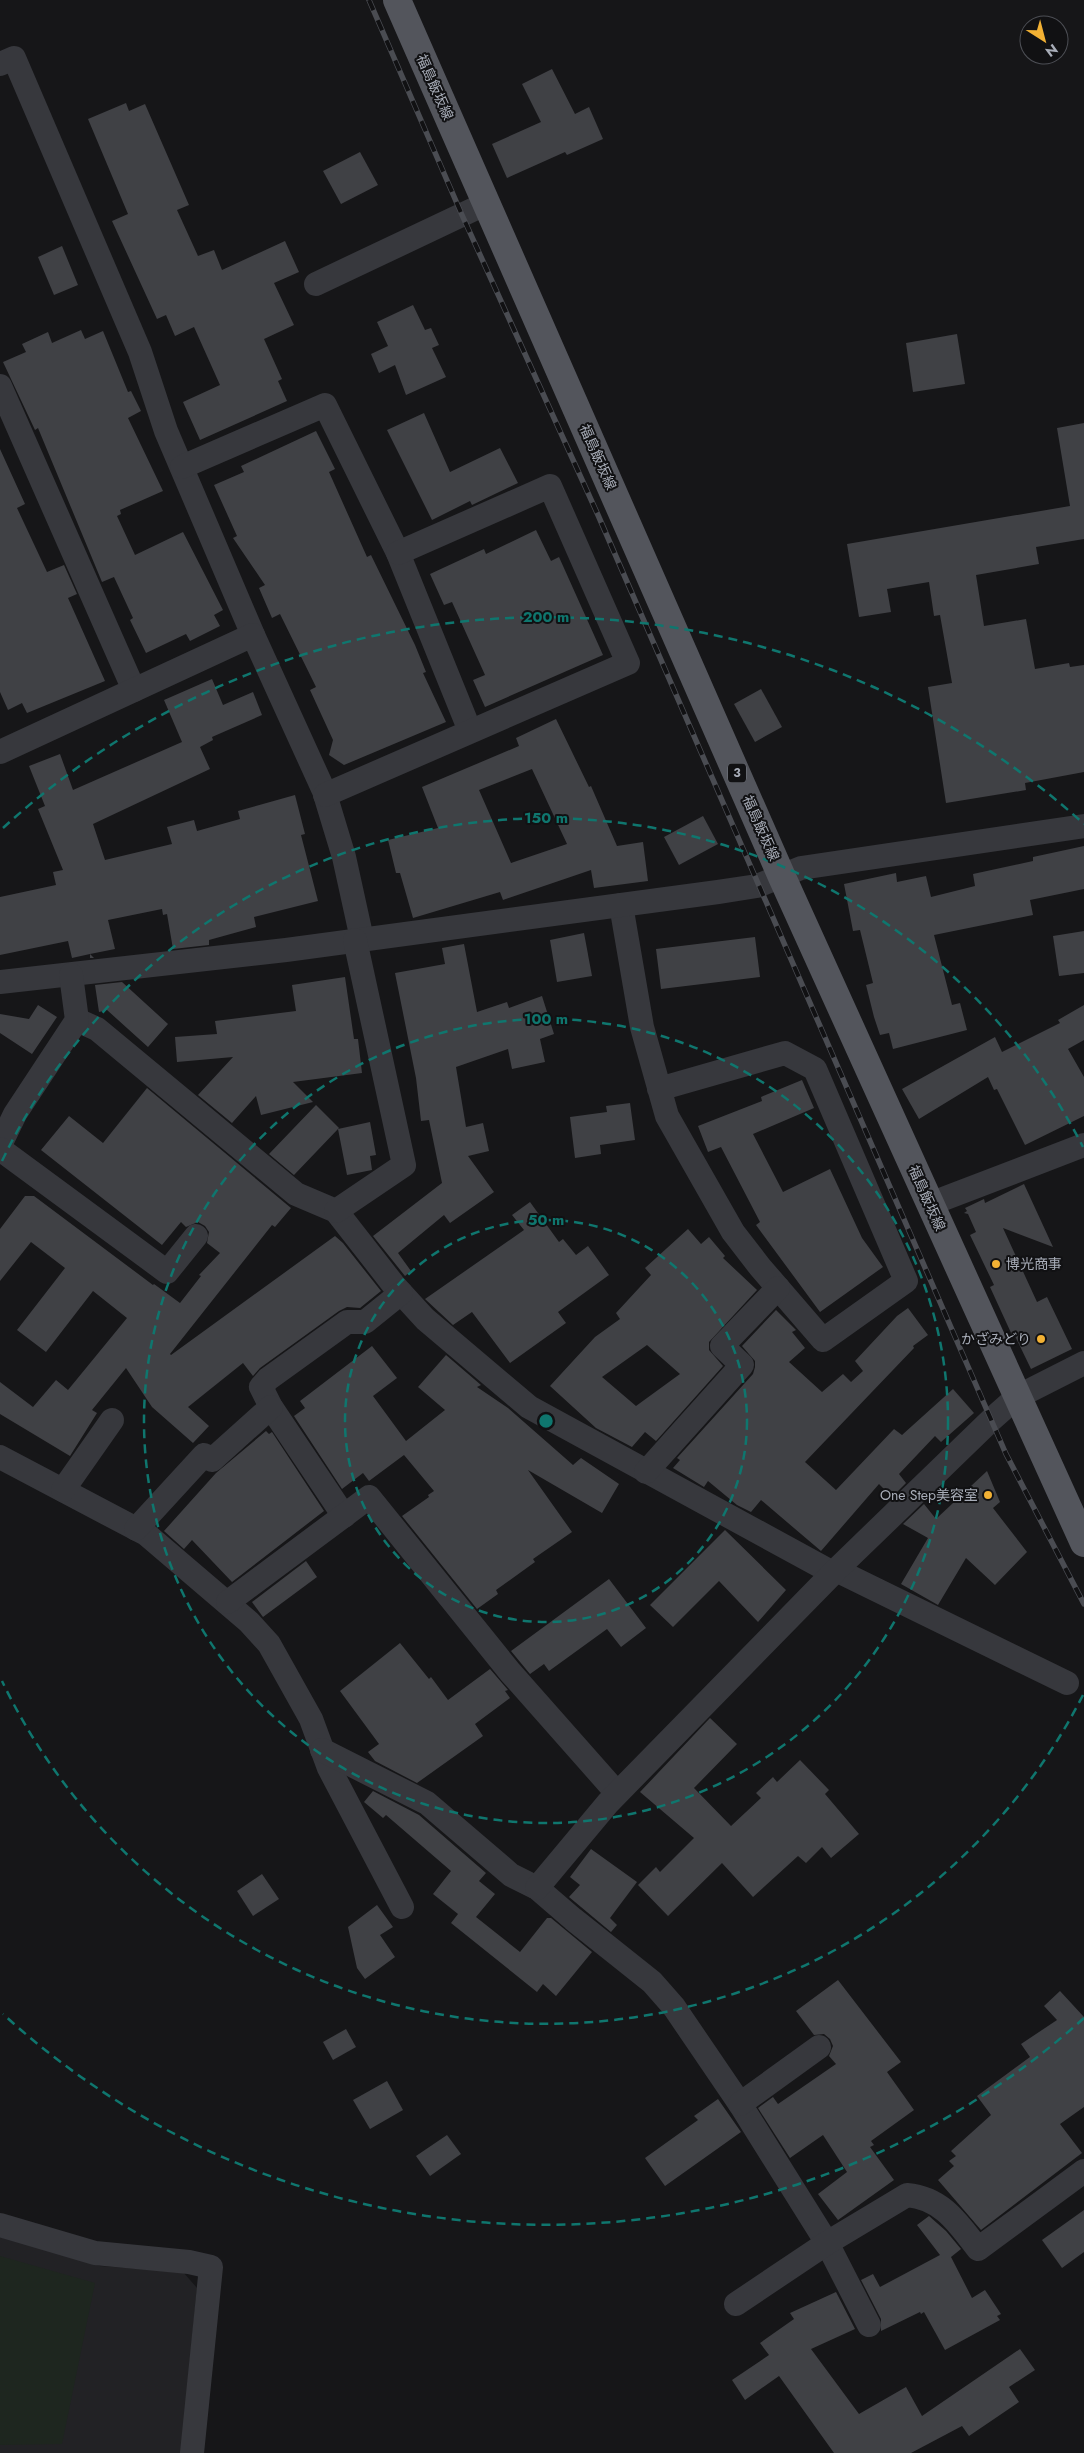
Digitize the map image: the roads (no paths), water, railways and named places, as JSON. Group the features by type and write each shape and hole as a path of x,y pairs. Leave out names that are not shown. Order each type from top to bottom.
{"main road":[{"name":"福島飯坂線","path":"398,0 782,877 1084,1543"}],"street":[{"path":"0,64 14,58 140,352 166,430 253,636 325,795 344,857 358,940 404,1164 336,1211"},
{"path":"316,284 487,204"},
{"path":"0,386 134,690"},
{"path":"182,467 325,406 398,553 470,731"},
{"path":"325,795 628,663 550,486 398,553"},
{"path":"0,752 253,636"},
{"path":"0,982 358,940 757,886 801,868 1084,826"},
{"path":"621,905 642,1027 659,1089 667,1116 733,1232 823,1340 906,1281 815,1069 785,1053 659,1089"},
{"path":"71,975 77,1020 2,1137 167,1272 196,1236"},
{"path":"77,1020 97,1029 296,1194 336,1211 401,1293 425,1319 529,1407 646,1472 835,1571 1067,1682"},
{"path":"930,1204 1084,1145"},
{"path":"646,1472 742,1365 722,1346 778,1288"},
{"path":"344,1516 271,1407 261,1387 268,1379 347,1322 365,1322 401,1293"},
{"path":"537,1888 617,1793 835,1571 992,1419 1017,1398 1084,1363"},
{"path":"136,1529 204,1455 212,1460 271,1407"},
{"path":"62,1490 112,1420"},
{"path":"0,1457 146,1534 228,1602 269,1644 311,1719 329,1768 402,1907"},
{"path":"228,1602 369,1497 510,1672 617,1793"},
{"path":"322,1750 427,1804 511,1874 537,1888 652,1982 674,2008 740,2104 827,2243 869,2325"},
{"path":"740,2104 819,2047"},
{"path":"736,2304 827,2243 907,2195 919,2196 951,2214 978,2249 1084,2171"},
{"path":"0,2225 95,2254 189,2262 210,2267 192,2453"}],"railway":[{"path":"369,0 462,215 598,515 1006,1454 1084,1604"}],"place":[{"name":"博光商事","path":"996,1264"},
{"name":"かざみどり","path":"1041,1339"},
{"name":"One Step美容室","path":"988,1495"}]}
